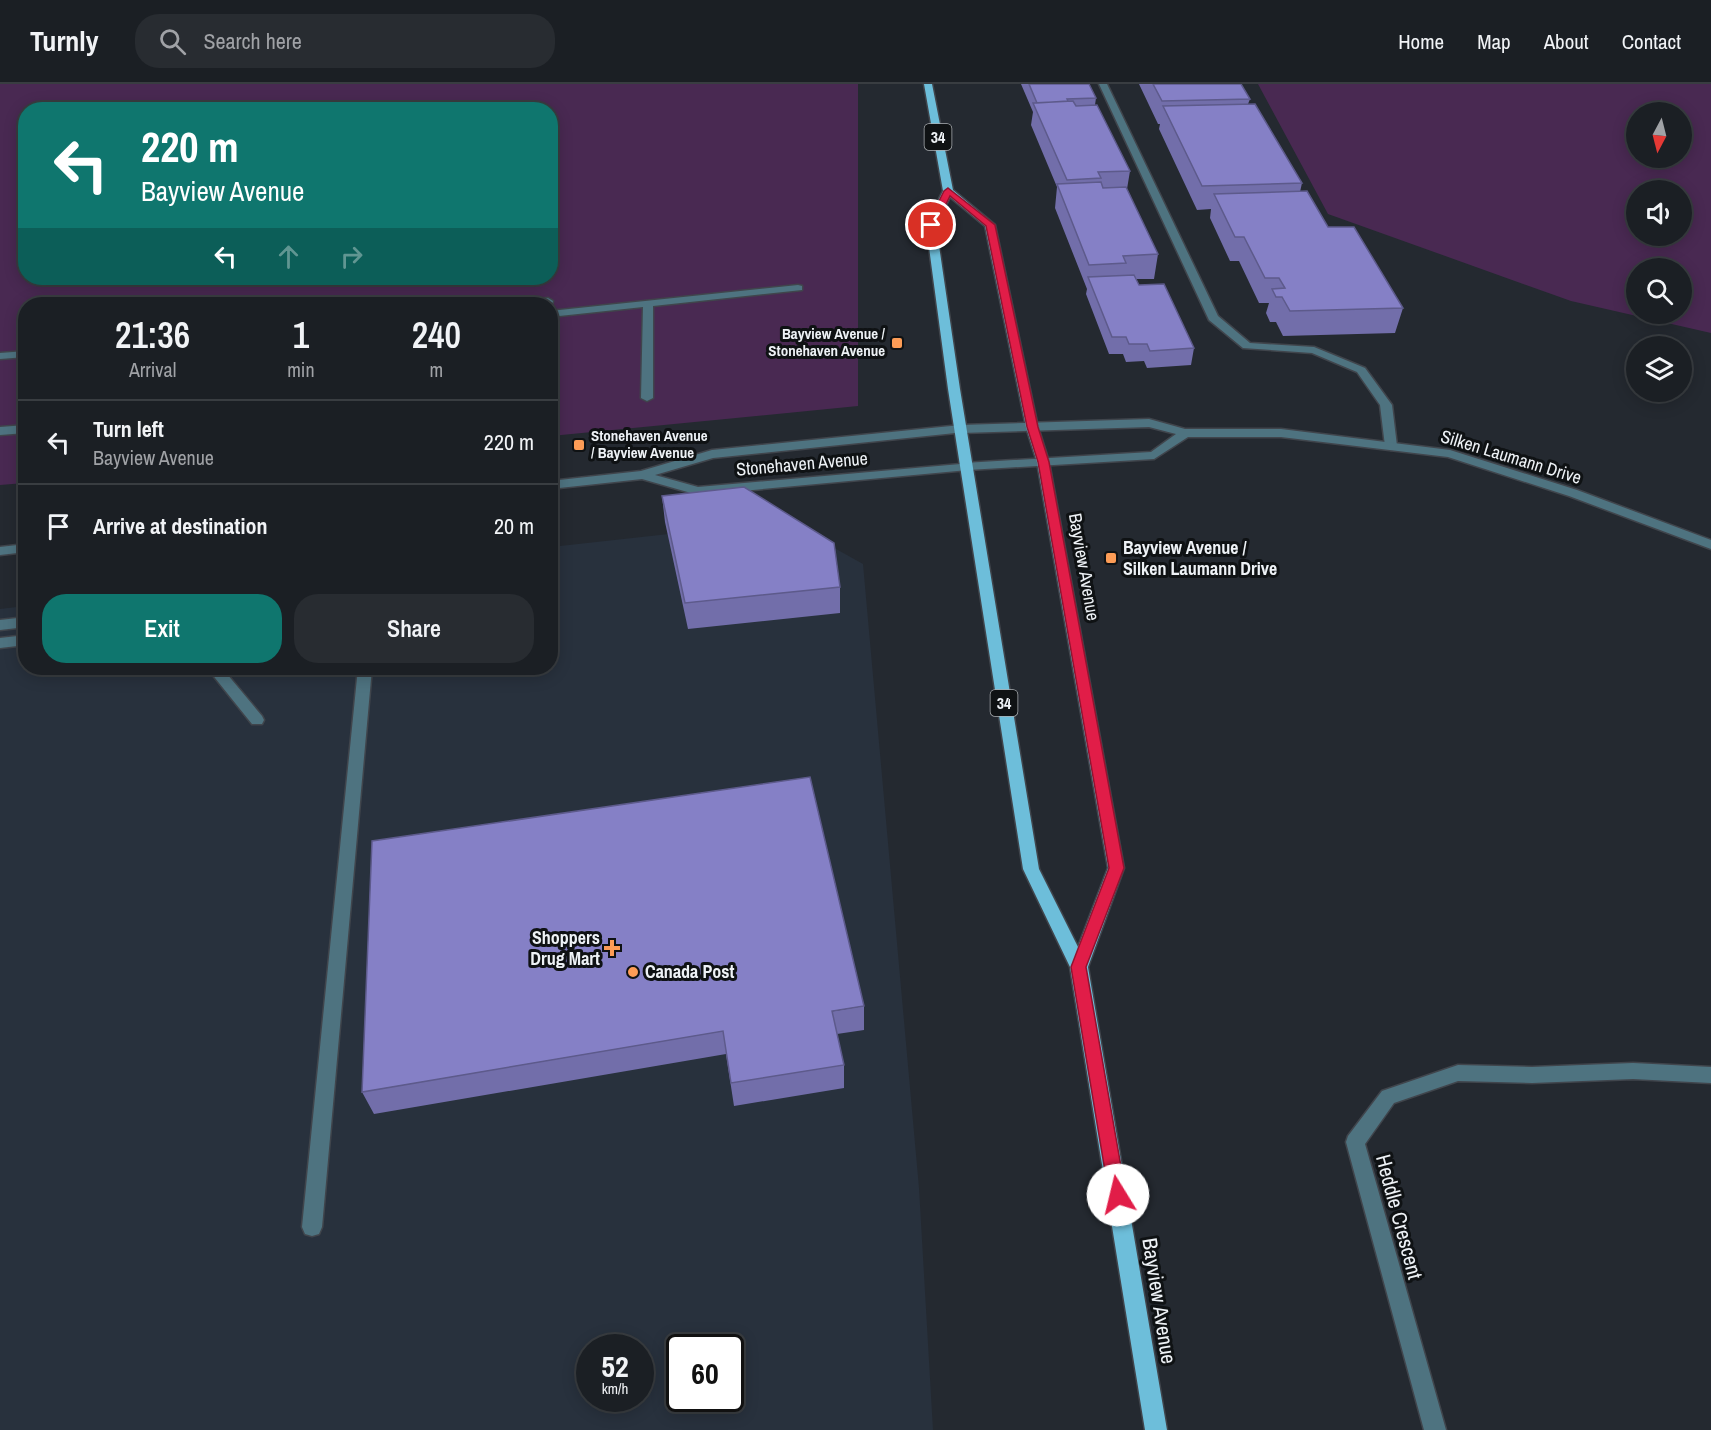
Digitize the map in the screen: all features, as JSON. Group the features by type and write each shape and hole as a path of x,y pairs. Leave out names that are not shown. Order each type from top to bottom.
{"main road":[{"name":"34","path":"928,84 948,191"},
{"name":"Bayview Avenue","path":"1078,967 1116,868 1043,462 1032,427 990,225 948,191 931,225 1031,869 1078,967 1156,1430"}],"street":[{"path":"1103,84 1214,318 1247,346 1314,350 1361,370 1386,405 1391,446"},
{"path":"558,313 798,288"},
{"path":"646,398 648,303"},
{"path":"0,356 18,355"},
{"name":"Silken Laumann Drive","path":"961,429 1149,423 1185,433 1281,433 1450,454 1573,493 1711,545"},
{"name":"Stonehaven Avenue","path":"558,484 642,474 712,454 961,429"},
{"path":"0,431 18,430"},
{"path":"968,466 1154,455 1185,433"},
{"name":"Stonehaven Avenue","path":"642,474 698,491 968,466"},
{"path":"0,551 18,549"},
{"path":"0,625 18,623"},
{"path":"0,644 18,641"},
{"path":"220,675 257,720"},
{"path":"312,1227 363,675"},
{"name":"Heddle Crescent","path":"1435,1430 1355,1142 1388,1097 1458,1073 1532,1075 1633,1071 1711,1075"}],"shaded area":[{"path":"0,84 858,84 858,406 558,435 558,297 18,297 18,484 0,485"},
{"path":"1258,84 1711,84 1711,333 1672,324 1692,324 1692,258 1626,258 1626,314 1571,301 1328,214"},
{"path":"786,521 863,564 919,1188 933,1430 0,1430 0,609 18,607 18,675 558,675 558,546"}],"building":[{"path":"1029,84 1089,84 1096,98 1037,103"},
{"path":"1153,84 1241,84 1250,99 1162,101"},
{"path":"1073,101 1076,106 1097,105 1130,171 1098,172 1101,178 1067,180 1033,103"},
{"path":"1255,104 1302,183 1202,186 1163,106"},
{"path":"1101,182 1103,188 1126,187 1158,254 1123,256 1126,263 1089,265 1057,184"},
{"path":"1307,191 1328,227 1354,227 1403,308 1290,311 1282,297 1276,297 1272,289 1285,288 1279,278 1265,278 1244,237 1235,237 1214,194"},
{"path":"1134,275 1139,285 1164,284 1194,348 1150,351 1147,344 1129,344 1126,337 1112,337 1088,277"},
{"path":"744,487 834,543 840,587 685,603 662,496"},
{"name":"Shoppers Drug Mart","path":"810,777 864,1006 832,1011 844,1065 731,1083 723,1031 362,1092 372,841"}],"place":[{"name":"Bayview Avenue / Stonehaven Avenue","path":"897,343"},
{"name":"Stonehaven Avenue / Bayview Avenue","path":"579,445"},
{"name":"Bayview Avenue / Silken Laumann Drive","path":"1111,558"},
{"name":"Shoppers Drug Mart","path":"612,948"},
{"name":"Canada Post","path":"633,972"}],"route":[{"path":"931,225 948,191 990,225 1026,387 1032,427 1043,462 1116,868 1078,967 1118,1195"}]}
